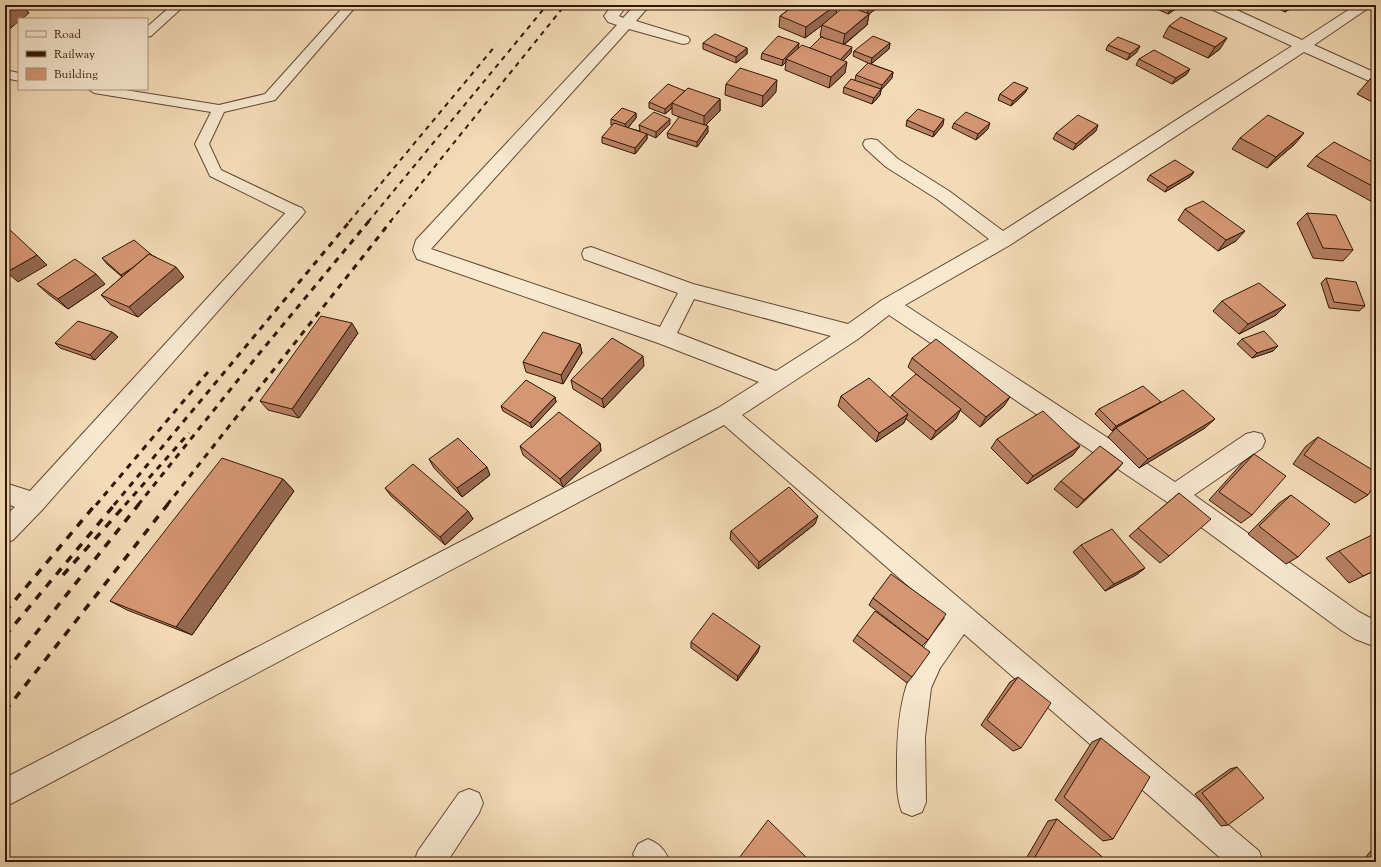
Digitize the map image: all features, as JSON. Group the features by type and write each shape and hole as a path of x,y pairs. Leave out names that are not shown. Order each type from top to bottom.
{"street":[{"path":"643,5 624,14 423,244 422,250 424,254 665,337 778,380"},
{"path":"1214,5 1376,79"},
{"path":"5,793 726,414 851,333 890,305 1003,240 1302,45 1366,5"},
{"path":"624,14 683,40"},
{"path":"871,144 892,163 943,195 1003,240"},
{"path":"5,532 34,503 296,212"},
{"path":"591,254 689,290 851,333"},
{"path":"665,337 689,290"},
{"path":"890,305 1175,496 1350,621 1364,630 1376,634"},
{"path":"726,414 1248,862"},
{"path":"1175,496 1254,441"},
{"path":"5,493 34,503"},
{"path":"912,802 911,748 917,694 923,674 933,655 962,616"},
{"path":"429,862 469,803"}],"lane":[{"path":"148,32 179,5"},
{"path":"99,90 219,109 270,97 351,5"},
{"path":"5,74 18,77"},
{"path":"219,109 202,144 215,173 296,212"}],"building":[{"path":"5,5 17,5 5,15"},
{"path":"795,5 836,5 806,27 780,16"},
{"path":"846,5 869,14 845,34 822,25"},
{"path":"856,5 875,5 868,10"},
{"path":"1181,17 1227,38 1215,47 1169,26"},
{"path":"715,34 747,48 736,57 703,43"},
{"path":"778,36 799,43 783,60 762,53"},
{"path":"873,36 890,43 872,58 854,51"},
{"path":"821,37 852,47 840,60 810,48"},
{"path":"1118,37 1140,46 1130,54 1108,45"},
{"path":"802,45 847,62 831,77 786,59"},
{"path":"1154,50 1190,69 1176,78 1139,59"},
{"path":"868,63 893,72 882,85 856,75"},
{"path":"740,68 777,80 763,96 726,84"},
{"path":"1376,74 1376,81 1370,79"},
{"path":"851,79 881,89 874,98 844,87"},
{"path":"1014,82 1028,88 1013,101 1000,94"},
{"path":"668,84 685,91 665,109 649,102"},
{"path":"688,88 720,99 704,116 672,103"},
{"path":"622,108 636,113 625,124 611,119"},
{"path":"918,109 944,119 934,132 907,120"},
{"path":"654,112 670,119 656,132 639,125"},
{"path":"966,112 990,123 978,134 954,123"},
{"path":"1078,115 1098,125 1076,144 1056,133"},
{"path":"1268,115 1304,133 1276,157 1240,138"},
{"path":"679,117 708,126 697,142 667,133"},
{"path":"614,123 647,134 635,148 602,137"},
{"path":"1334,142 1376,164 1376,188 1316,156"},
{"path":"1175,160 1194,172 1168,187 1150,175"},
{"path":"1203,201 1245,231 1226,240 1185,209"},
{"path":"1307,213 1336,215 1353,250 1323,248"},
{"path":"10,230 37,255 7,272 5,270 5,232"},
{"path":"134,240 153,256 149,254 121,275 102,258"},
{"path":"149,254 176,267 129,307 101,295"},
{"path":"75,259 96,274 58,299 37,284"},
{"path":"1326,278 1356,282 1365,306 1334,302"},
{"path":"1259,283 1286,305 1248,324 1222,301"},
{"path":"321,316 352,323 292,409 260,401"},
{"path":"78,321 112,332 90,355 55,343"},
{"path":"1264,331 1278,346 1257,353 1242,339"},
{"path":"543,332 580,344 561,375 523,362"},
{"path":"612,338 643,356 602,399 571,380"},
{"path":"936,339 1010,397 986,417 912,358"},
{"path":"916,374 961,409 936,431 892,395"},
{"path":"869,378 908,414 879,433 841,396"},
{"path":"526,380 555,397 530,423 501,406"},
{"path":"1143,386 1161,402 1116,426 1099,409"},
{"path":"1183,390 1215,419 1148,459 1116,428"},
{"path":"1043,411 1080,446 1033,476 997,439"},
{"path":"559,412 600,443 560,479 520,446"},
{"path":"1318,437 1376,472 1376,482 1368,495 1304,455"},
{"path":"458,438 487,467 457,488 429,459"},
{"path":"1100,446 1123,463 1084,500 1061,481"},
{"path":"1254,454 1286,476 1252,515 1219,492"},
{"path":"222,458 283,479 176,627 110,601"},
{"path":"413,464 468,511 440,537 385,488"},
{"path":"789,487 818,516 759,562 731,531"},
{"path":"1179,493 1211,519 1169,556 1138,528"},
{"path":"1291,495 1330,524 1298,557 1259,526"},
{"path":"1112,529 1145,568 1114,584 1081,545"},
{"path":"1376,533 1376,570 1363,576 1339,551"},
{"path":"891,574 946,614 928,640 873,598"},
{"path":"875,611 930,652 912,677 857,635"},
{"path":"713,613 760,646 738,676 691,642"},
{"path":"1018,677 1051,703 1021,748 987,720"},
{"path":"1101,738 1150,777 1113,839 1064,797"},
{"path":"1237,767 1264,798 1228,825 1202,793"},
{"path":"1057,819 1106,860 1106,862 1032,862"},
{"path":"768,820 811,862 736,862"}],"railway":[{"path":"368,222 547,5"},
{"path":"390,222 565,5"},
{"path":"349,222 496,45"},
{"path":"114,505 350,221"},
{"path":"138,505 258,355 369,221"},
{"path":"167,505 391,221"},
{"path":"96,505 208,372"},
{"path":"125,505 189,433"},
{"path":"5,612 96,504"},
{"path":"5,636 115,504"},
{"path":"63,575 126,504"},
{"path":"5,672 139,504"},
{"path":"5,711 168,504"}]}
